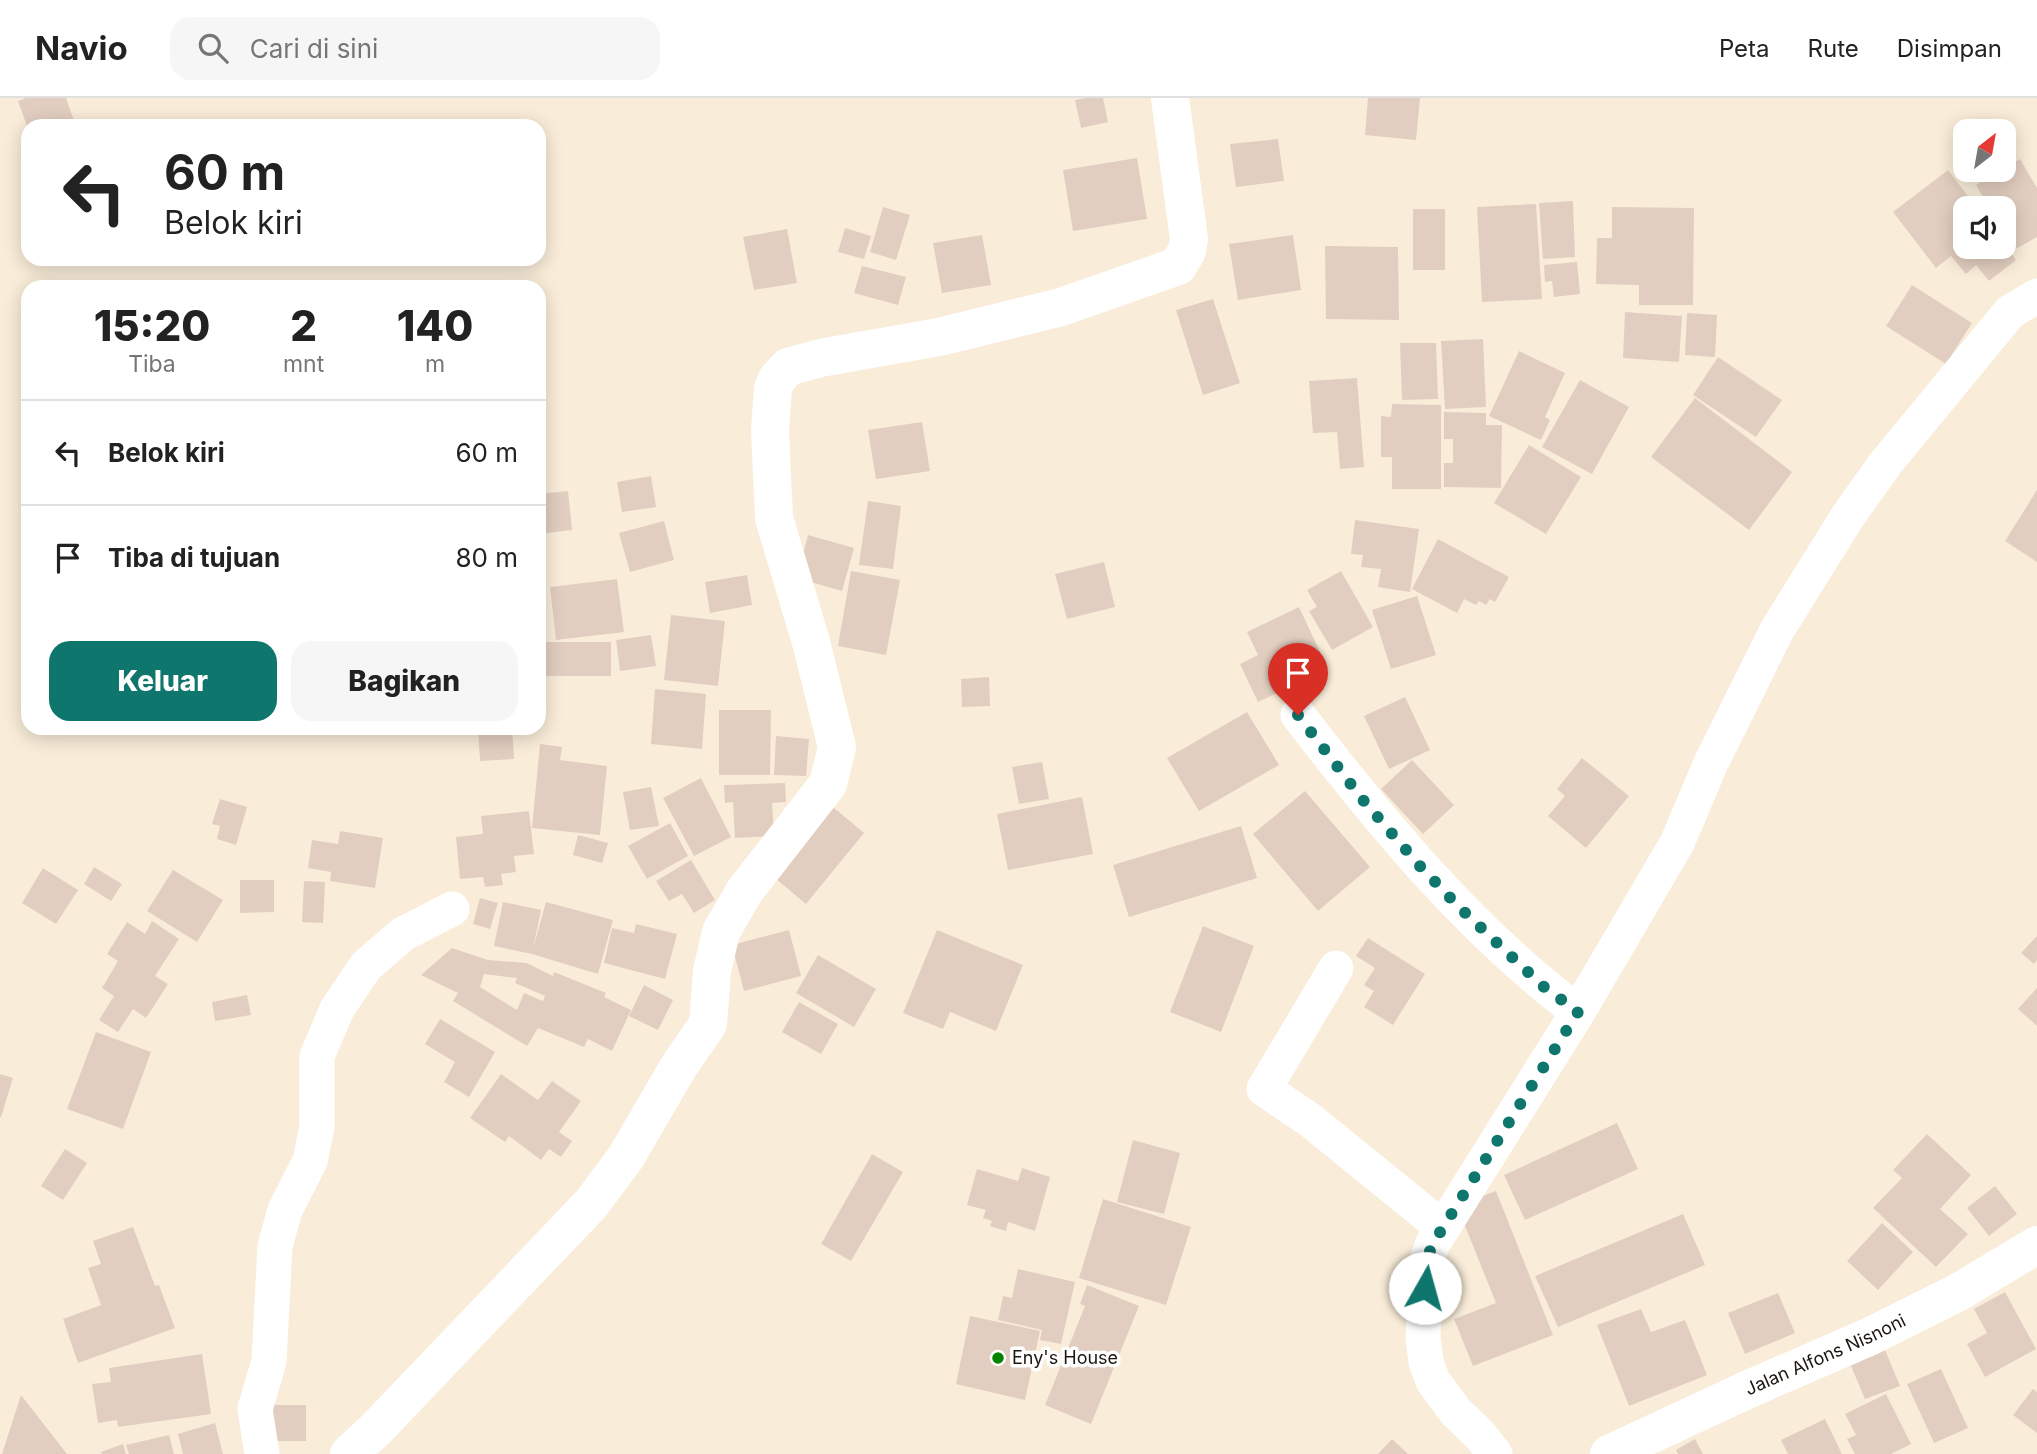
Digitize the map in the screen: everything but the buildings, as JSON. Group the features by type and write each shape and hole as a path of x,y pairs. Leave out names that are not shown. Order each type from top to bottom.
{"street":[{"path":"349,1454 592,1204 619,1166 679,1066 708,1024 712,971 721,932 744,892 828,785 837,747 811,642 774,518 770,431 773,388 777,379 788,367 939,337 1061,307 1178,266 1187,251 1189,239 1170,98"},
{"path":"1495,1454 1456,1412 1433,1381 1426,1362 1423,1338 1426,1263 1432,1245 1578,1012 1677,843 1711,763 1777,630 1848,516 1885,464 2010,312 2037,296"},
{"path":"1298,715 1363,800 1419,865 1461,909 1544,987 1578,1012"},
{"path":"262,1454 255,1409 269,1361 275,1246 285,1210 310,1161 317,1127 317,1056 337,1009 366,966 403,934 452,909"},
{"path":"1336,968 1264,1088 1310,1120 1443,1228"},
{"name":"Jalan Alfons Nisnoni","path":"1609,1454 1871,1336 1957,1293 2037,1245"}],"place":[{"name":"Eny's House","path":"998,1358"}],"route":[{"path":"1298,715 1363,800 1419,865 1461,909 1544,987 1578,1012 1432,1245 1426,1263 1425,1288"}]}
